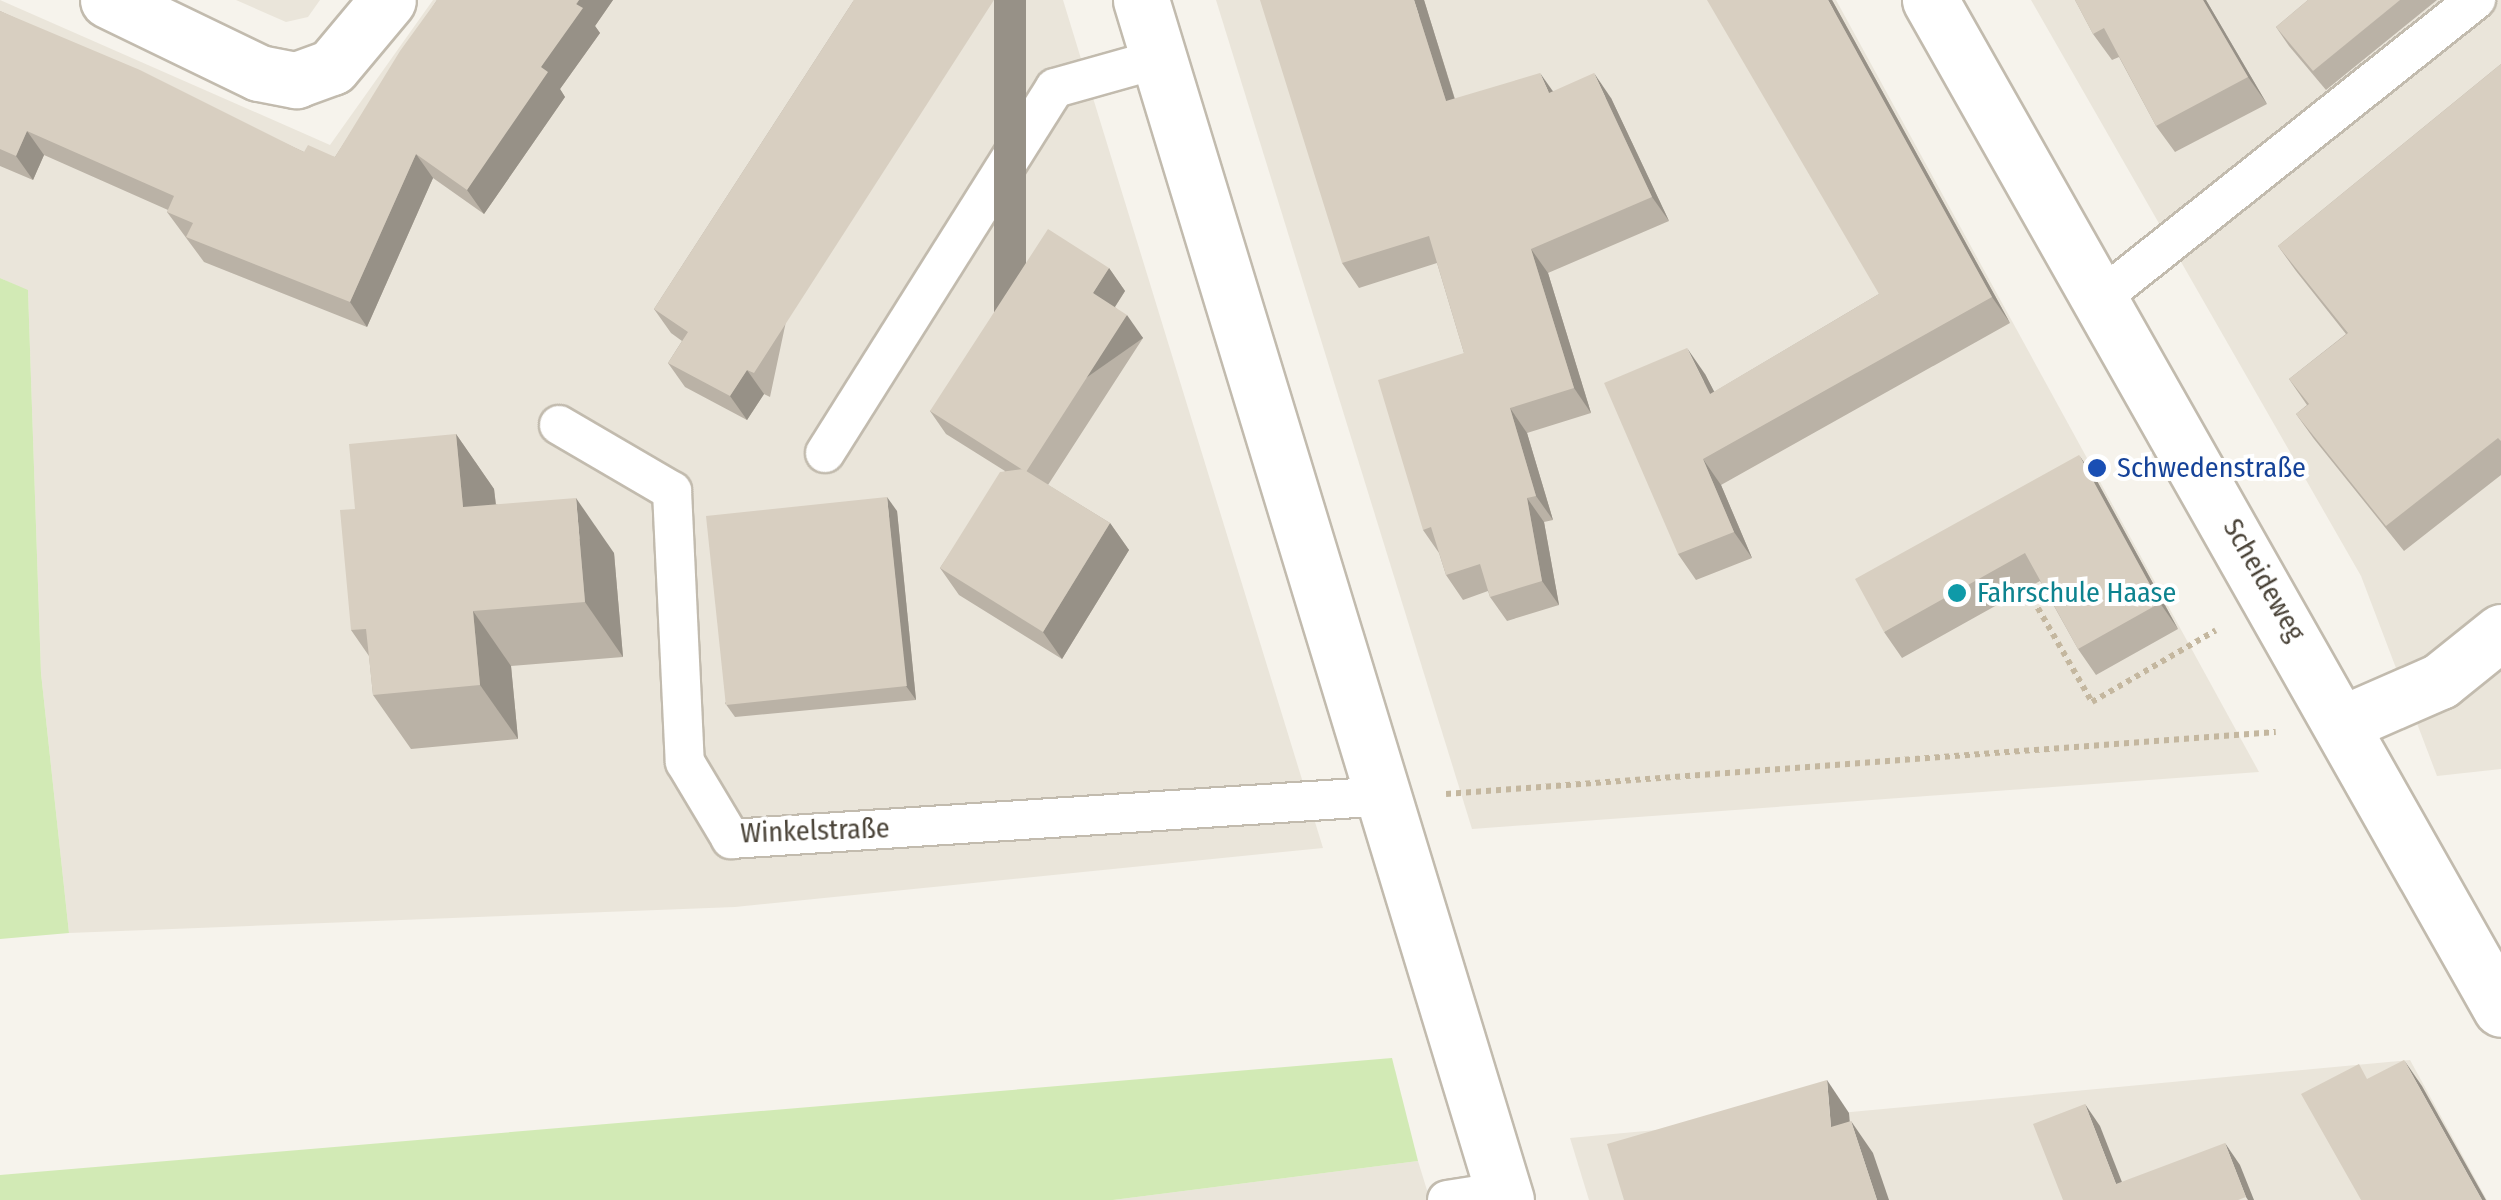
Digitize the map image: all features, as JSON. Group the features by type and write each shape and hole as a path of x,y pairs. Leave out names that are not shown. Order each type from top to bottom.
{"street":[{"path":"108,0 259,73 296,80 332,67 388,0"},
{"path":"1141,0 1393,816 1500,1179"},
{"name":"Scheideweg","path":"1930,0 2346,722 2501,1009"},
{"path":"2346,722 2440,681 2501,632"}],"lane":[{"path":"2102,297 2476,0"},
{"path":"825,453 1055,88 1158,58"},
{"name":"Winkelstraße","path":"559,424 672,491 684,762 731,839 1393,816"},
{"path":"1446,1200 1500,1179"}],"path":[{"path":"2009,589 2024,582 2092,702 2274,596"},
{"path":"1393,816 2154,747 2346,722"}],"shaded area":[{"path":"0,0 330,145 433,0 1063,0 1323,848 735,907 69,933 41,673 28,291 0,278"},
{"path":"236,0 320,0 308,17 286,22"},
{"path":"1216,0 1836,0 2259,772 1472,829"},
{"path":"2031,0 2501,0 2501,769 2437,776 2361,576"},
{"path":"2410,1060 2487,1200 1589,1200 1570,1138"},
{"path":"1418,1161 1430,1200 1113,1200"}],"green space":[{"path":"0,278 28,290 41,673 69,933 0,939"},
{"path":"1392,1058 1418,1161 1113,1200 0,1200 0,1175"}],"building":[{"path":"437,0 579,0 576,4 583,8 541,67 548,72 467,190 416,154 350,302 186,237 193,223 167,212 174,196 27,131 16,156 0,149 0,11 140,70 304,152 308,145 335,157 400,51"},
{"path":"854,0 994,0 754,373 747,370 730,396 668,363 688,332 654,309"},
{"path":"1260,0 1414,0 1446,101 1540,73 1549,93 1594,73 1652,197 1531,249 1574,388 1510,408 1536,496 1527,498 1542,581 1490,597 1480,564 1446,575 1431,527 1423,530 1378,380 1464,353 1429,236 1342,263"},
{"path":"1707,0 1828,0 1992,297 1703,459 1734,532 1678,554 1604,383 1687,348 1710,394 1879,294"},
{"path":"2075,0 2203,0 2248,77 2156,126 2104,28 2093,34"},
{"path":"2308,0 2400,0 2313,71 2276,27"},
{"path":"2501,64 2501,441 2498,438 2386,526 2296,414 2309,404 2289,379 2348,333 2278,246"},
{"path":"1048,229 1109,268 1093,293 1127,315 1026,472 930,411"},
{"path":"456,434 463,507 576,498 585,602 473,611 480,685 373,695 366,629 351,630 340,510 355,509 349,444"},
{"path":"2079,455 2160,603 2078,649 2025,553 1884,632 1855,579"},
{"path":"1023,469 1110,523 1043,632 940,568 1000,472"},
{"path":"887,497 907,686 726,705 706,516"},
{"path":"2404,1060 2482,1200 2361,1200 2301,1094 2359,1064 2367,1079"},
{"path":"1827,1080 1831,1127 1851,1121 1877,1200 1624,1200 1607,1144"},
{"path":"2085,1104 2116,1184 2225,1143 2246,1197 2063,1200 2033,1124"}],"place":[{"name":"Schwedenstraße","path":"2097,468"},
{"name":"Fahrschule Haase","path":"1957,593"}]}
